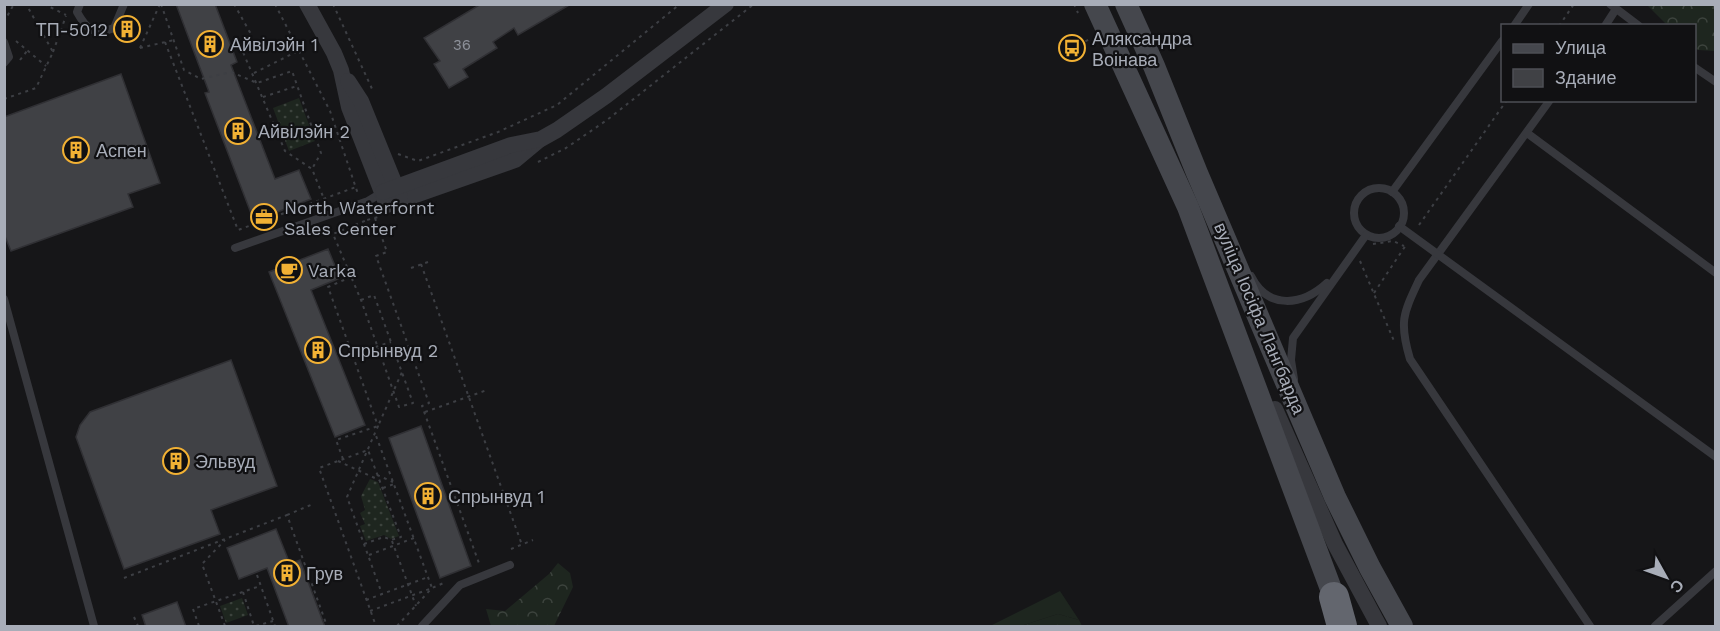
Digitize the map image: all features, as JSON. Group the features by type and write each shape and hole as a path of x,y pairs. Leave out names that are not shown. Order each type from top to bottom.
{"highway":[{"path":"1334,597 1342,627"}],"main road":[{"name":"вуліца Іосіфа Лангбарда","path":"1126,4 1335,497 1402,627"},
{"name":"вуліца Іосіфа Лангбарда","path":"1089,13 1188,207 1334,597"}],"street":[{"path":"307,4 334,53 341,70 350,107 387,197 515,160 541,139 558,130 606,96 726,4"},
{"path":"1188,207 1233,306 1314,500 1379,627"}],"lane":[{"path":"80,4 77,12 82,21 91,30 102,33 114,28 124,4"},
{"path":"1515,24 1529,4"},
{"path":"1606,24 1613,7 1636,24"},
{"path":"4,42 9,57 4,63"},
{"path":"1392,192 1501,44"},
{"path":"1696,68 1716,82"},
{"path":"1549,102 1419,280 1406,308 1403,334 1410,359 1590,627"},
{"path":"1527,133 1716,273"},
{"path":"1384,189 1392,192 1398,197 1403,211 1399,226 1386,236 1378,238 1366,235 1354,218 1356,202 1368,190 1384,189"},
{"path":"235,248 387,197"},
{"path":"1399,226 1716,457"},
{"path":"1223,231 1236,246 1253,281 1268,296 1276,299 1283,301 1302,299 1312,295 1340,270"},
{"path":"1314,445 1309,416 1294,383 1291,360 1293,338 1366,235"},
{"path":"4,299 94,627"},
{"path":"422,627 460,585 510,565"},
{"path":"1655,627 1716,571"}],"path":[{"path":"4,22 14,4"},
{"path":"26,4 53,52"},
{"path":"4,99 36,88 53,52 66,15 44,4"},
{"path":"160,4 184,70 201,79 231,72 257,83 292,71 321,153 312,168"},
{"path":"160,4 140,48 174,40"},
{"path":"234,4 252,36 240,45 285,151 312,168 324,199"},
{"path":"333,4 374,93"},
{"path":"396,153 418,160 498,132 557,105 680,4"},
{"path":"566,148 607,120 754,4"},
{"path":"1074,4 1089,13"},
{"path":"1560,24 1574,4"},
{"path":"1072,48 1090,39 1086,30"},
{"path":"14,40 46,66"},
{"path":"165,42 238,230 356,187"},
{"path":"253,73 300,50"},
{"path":"263,97 297,86"},
{"path":"1374,293 1506,102"},
{"path":"375,218 387,252 376,256 429,404 422,406 481,568"},
{"path":"361,300 374,295 413,403 399,407 361,300 333,234 367,220"},
{"path":"1370,244 1393,241 1405,246"},
{"path":"1354,265 1359,258"},
{"path":"411,268 430,261"},
{"path":"421,264 522,545"},
{"path":"351,278 328,287 378,426"},
{"path":"353,355 391,342"},
{"path":"382,594 347,497 402,372"},
{"path":"425,412 488,390"},
{"path":"344,459 336,440 378,426"},
{"path":"375,433 432,588"},
{"path":"368,450 319,468 376,627"},
{"path":"364,544 384,537 391,540 401,537 368,450"},
{"path":"338,461 379,480"},
{"path":"377,475 394,483"},
{"path":"382,488 394,483"},
{"path":"123,578 313,504"},
{"path":"287,515 327,627"},
{"path":"225,627 202,564 227,538"},
{"path":"368,555 414,538"},
{"path":"391,540 416,606"},
{"path":"511,549 533,540"},
{"path":"256,575 275,627"},
{"path":"366,600 429,577"},
{"path":"370,611 452,580"},
{"path":"199,627 193,609 260,586"},
{"path":"397,627 432,588"},
{"path":"243,592 255,627 273,621"},
{"path":"134,617 138,627"}],"green space":[{"path":"1647,5 1715,5 1715,51 1696,49 1696,24 1666,24"},
{"path":"299,98 315,141 289,151 273,108"},
{"path":"370,479 378,482 399,536 391,539 384,535 366,541 360,526 365,524 360,513 365,510 361,496"},
{"path":"558,563 570,573 573,587 554,626 491,626 486,609 505,611 549,574"},
{"path":"1060,591 1079,620 1058,614 1021,626 990,626"},
{"path":"242,598 248,615 226,623 220,606"},
{"path":"1058,614 1079,620 1082,626 1021,626"}],"building":[{"name":"Айвілэйн 2","path":"176,4 215,4 237,62 231,65 275,179 299,170 311,199 254,221 205,93 209,92"},
{"path":"481,4 571,4 518,35 514,28 493,42 497,48 463,69 468,77 449,88 434,64 440,61 424,38"},
{"name":"ТП-5012","path":"125,17 138,23 130,41 117,35"},
{"name":"Аспен","path":"121,74 160,183 128,194 133,207 11,251 4,234 4,117"},
{"name":"Спрынвуд 2","path":"328,249 340,278 311,290 365,425 335,437 269,272"},
{"name":"Эльвуд","path":"231,360 277,486 211,510 220,534 124,569 76,437 80,425 90,412"},
{"name":"Спрынвуд 1","path":"421,426 471,566 440,578 389,438"},
{"name":"Грув","path":"276,529 290,564 300,560 325,627 289,627 267,568 239,579 227,548"},
{"path":"177,602 186,627 146,627 142,615"}],"place":[{"name":"ТП-5012","path":"127,29"},
{"name":"Айвілэйн 1","path":"210,44"},
{"name":"Аляксандра Воінава","path":"1072,48"},
{"name":"Айвілэйн 2","path":"238,131"},
{"name":"Аспен","path":"76,150"},
{"name":"North Waterfornt Sales Center","path":"264,217"},
{"name":"Varka","path":"289,270"},
{"name":"Спрынвуд 2","path":"318,350"},
{"name":"Эльвуд","path":"176,461"},
{"name":"Спрынвуд 1","path":"428,496"},
{"name":"Грув","path":"287,573"}]}
